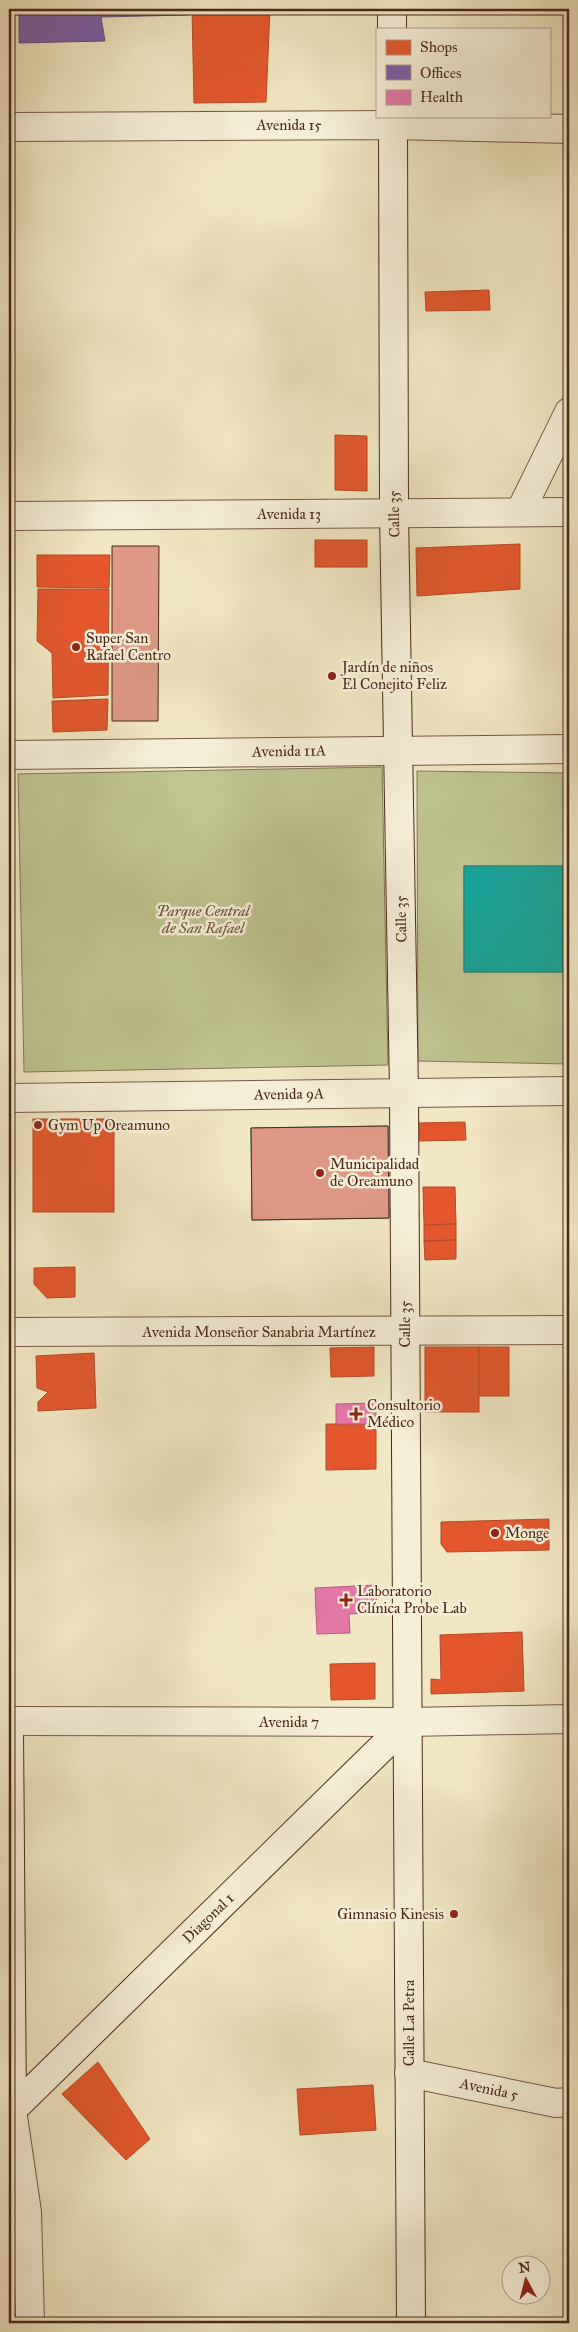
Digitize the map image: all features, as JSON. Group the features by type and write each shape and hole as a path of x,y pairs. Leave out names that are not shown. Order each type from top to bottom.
{"street":[{"path":"392,9 392,28"},
{"name":"Avenida 15","path":"9,127 393,120 569,129"},
{"name":"Calle 35","path":"393,120 394,513 404,1092 408,1722"},
{"path":"520,512 569,412"},
{"name":"Avenida 13","path":"9,516 569,512"},
{"name":"Avenida 11A","path":"9,755 569,749"},
{"name":"Avenida 9A","path":"9,1098 569,1091"},
{"name":"Avenida Monseñor Sanabria Martínez","path":"9,1332 569,1330"},
{"name":"Avenida 7","path":"9,1721 408,1722 569,1720"},
{"name":"Calle La Petra","path":"408,1722 411,2323"},
{"name":"Diagonal 1","path":"10,2112 408,1722"},
{"path":"9,1729 10,2112 26,2212 30,2323"},
{"name":"Avenida 5","path":"410,2073 556,2104 569,2102"}],"green space":[{"name":"Parque Central de San Rafael","path":"382,767 388,1065 24,1072 18,774"},
{"path":"417,771 569,773 569,866 464,866 464,972 569,972 569,1064 418,1061"}],"building: Shops":[{"path":"192,9 270,9 266,102 194,103"},
{"path":"489,290 490,310 426,311 425,292"},
{"path":"335,435 367,436 367,491 335,490"},
{"path":"315,540 367,540 367,567 315,567"},
{"path":"520,544 520,589 417,596 416,548"},
{"path":"37,555 110,555 109,588 37,587"},
{"name":"Super San Rafael Centro","path":"38,589 109,589 108,695 53,698 52,653 37,641"},
{"path":"108,699 107,730 53,732 52,701"},
{"path":"33,1119 114,1119 114,1212 33,1212"},
{"path":"465,1122 466,1140 418,1141 417,1123"},
{"path":"423,1187 455,1187 456,1224 424,1225"},
{"path":"456,1224 456,1240 424,1241 424,1225"},
{"path":"456,1240 456,1259 425,1260 424,1241"},
{"path":"75,1267 75,1297 47,1298 34,1284 34,1268"},
{"path":"374,1347 374,1376 331,1377 330,1348"},
{"path":"425,1347 479,1347 479,1412 425,1412"},
{"path":"479,1347 509,1347 509,1396 479,1396"},
{"path":"94,1353 96,1408 38,1411 38,1402 48,1392 37,1388 36,1356"},
{"path":"326,1424 376,1424 376,1469 326,1470"},
{"name":"Monge","path":"549,1519 549,1550 447,1552 441,1544 441,1522"},
{"path":"522,1632 524,1691 431,1694 431,1679 441,1680 440,1635"},
{"path":"375,1663 375,1699 331,1700 330,1664"},
{"path":"98,2062 150,2139 126,2160 62,2094"},
{"path":"373,2085 376,2130 300,2135 297,2089"}],"building: Offices":[{"path":"19,9 188,9 188,15 101,17 105,41 19,43"}],"building: Health":[{"name":"Consultorio Médico","path":"376,1403 376,1424 336,1424 336,1404"},
{"name":"Laboratorio Clínica Probe Lab","path":"376,1585 377,1613 349,1614 350,1633 317,1634 315,1588"}],"building: Public":[{"path":"464,866 569,866 569,972 464,972"},
{"name":"Municipalidad de Oreamuno","path":"388,1126 389,1218 252,1220 251,1128"}],"building: Other":[{"path":"112,546 159,546 158,721 112,721"},
{"name":"Municipalidad de Oreamuno","path":"388,1126 389,1218 252,1220 251,1128"}],"place":[{"name":"Super San Rafael Centro","path":"76,647"},
{"name":"Jardín de niños El Conejito Feliz","path":"332,676"},
{"name":"Gym Up Oreamuno","path":"38,1125"},
{"name":"Municipalidad de Oreamuno","path":"320,1173"},
{"name":"Consultorio Médico","path":"356,1414"},
{"name":"Monge","path":"495,1533"},
{"name":"Laboratorio Clínica Probe Lab","path":"346,1600"},
{"name":"Gimnasio Kinesis","path":"454,1914"}]}
